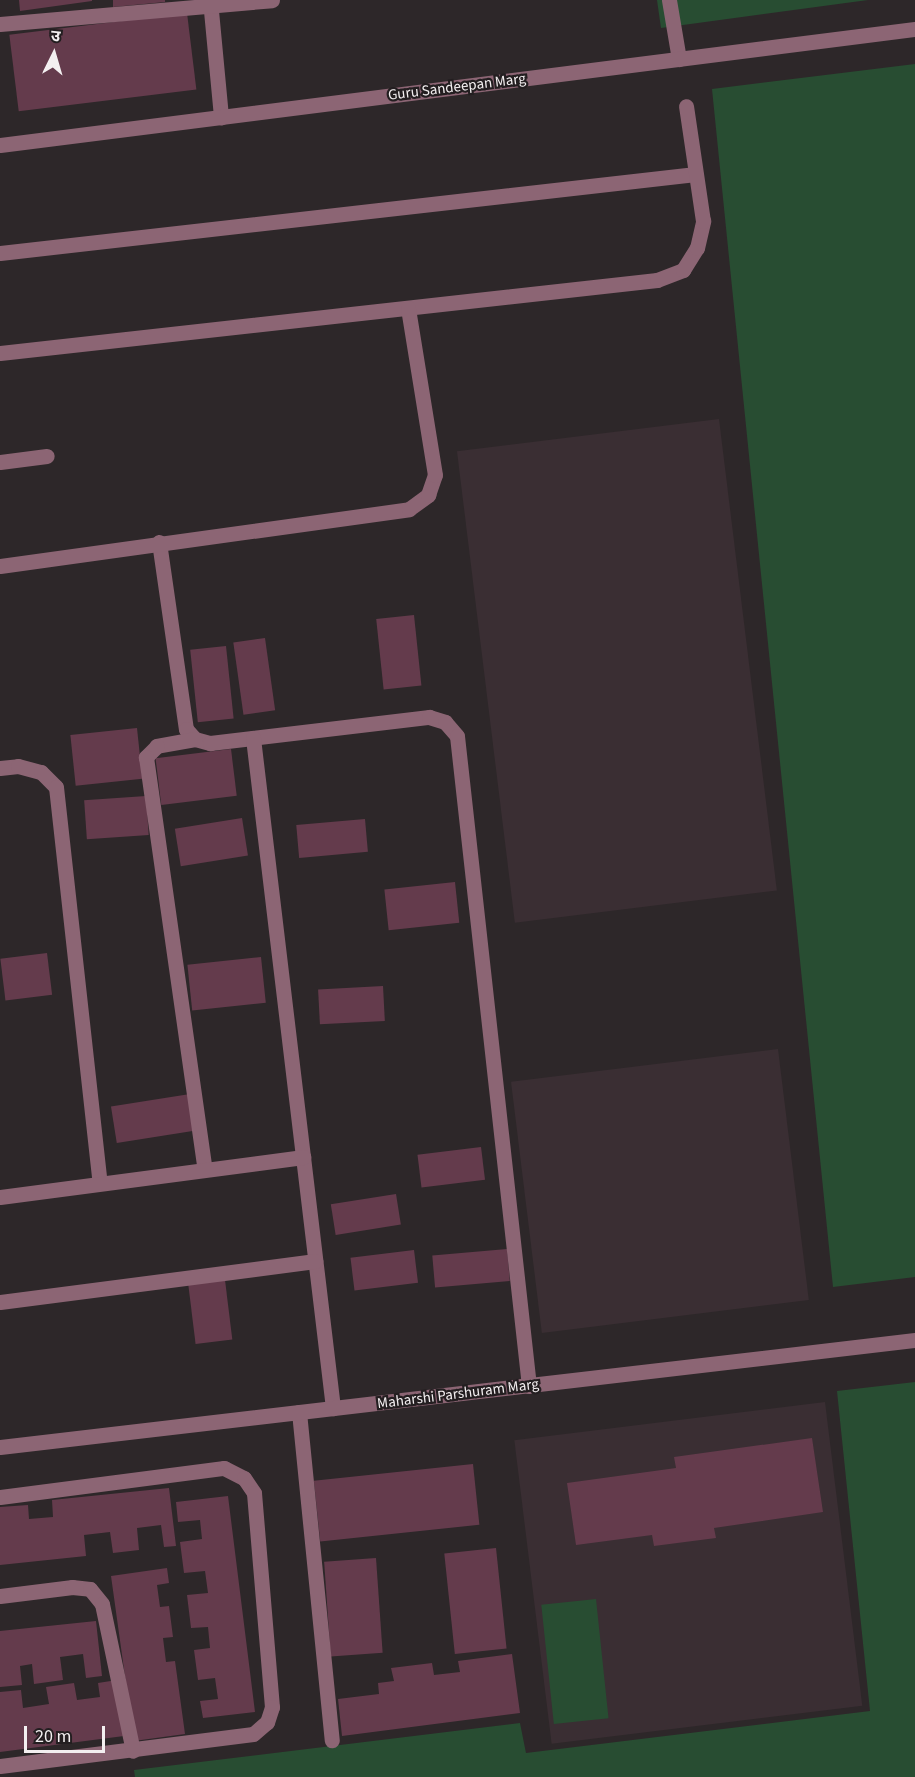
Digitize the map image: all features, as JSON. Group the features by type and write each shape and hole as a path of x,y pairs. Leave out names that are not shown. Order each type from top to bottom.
{"street":[{"path":"0,24 272,0"},
{"path":"669,0 680,59"},
{"path":"211,4 222,117"},
{"name":"Guru Sandeepan Marg","path":"0,145 915,29"},
{"path":"0,353 657,280 684,270 697,248 703,220 686,106"},
{"path":"0,253 696,174"},
{"path":"0,566 159,542 409,509 428,495 435,475 408,308"},
{"path":"0,462 47,456"},
{"path":"159,542 186,729 195,739"},
{"path":"205,1169 146,757 157,746 195,739 210,743 429,717 445,722 457,736 529,1386"},
{"path":"253,738 333,1408"},
{"path":"0,768 18,766 41,772 56,788 100,1183"},
{"path":"0,1197 303,1157"},
{"path":"0,1302 315,1261"},
{"name":"Maharshi Parshuram Marg","path":"0,1448 915,1340"},
{"path":"299,1412 332,1740"},
{"path":"0,1497 224,1468 244,1478 254,1493 272,1684 272,1707 267,1722 253,1734 133,1751 0,1766"},
{"path":"0,1596 72,1587 90,1589 102,1604 133,1751"}],"shaded area":[{"path":"719,419 777,890 515,923 457,451"},
{"path":"778,1049 809,1300 542,1333 511,1082"},
{"path":"825,1402 862,1706 552,1744 514,1440"}],"green space":[{"path":"657,0 868,0 661,28"},
{"path":"915,64 915,1277 833,1287 712,89"},
{"path":"915,1382 915,1777 135,1777 134,1770 520,1723 526,1753 870,1711 837,1391"},
{"path":"596,1599 609,1718 554,1724 541,1605"}],"building":[{"path":"19,0 92,0 92,1 20,11"},
{"path":"113,0 165,0 165,2 113,7"},
{"path":"187,13 196,89 19,111 9,35"},
{"path":"414,615 421,686 384,690 376,619"},
{"path":"265,638 275,710 243,715 233,642"},
{"path":"226,646 234,719 198,722 190,650"},
{"path":"137,728 142,779 76,786 70,735"},
{"path":"231,749 237,796 161,805 156,758"},
{"path":"146,796 149,835 87,839 84,800"},
{"path":"242,818 248,856 181,866 175,829"},
{"path":"365,819 368,852 299,858 296,825"},
{"path":"455,882 459,923 389,930 384,889"},
{"path":"47,953 52,995 5,1000 0,959"},
{"path":"261,957 266,1003 192,1010 187,965"},
{"path":"383,986 385,1021 320,1024 318,989"},
{"path":"190,1094 196,1131 117,1143 111,1107"},
{"path":"481,1147 485,1180 421,1188 417,1155"},
{"path":"396,1194 401,1225 336,1235 331,1204"},
{"path":"507,1249 510,1281 435,1287 432,1256"},
{"path":"414,1250 418,1283 354,1291 350,1258"},
{"path":"225,1280 232,1340 196,1344 188,1285"},
{"path":"812,1438 823,1512 714,1528 716,1538 654,1546 652,1535 576,1545 567,1483 676,1468 674,1457"},
{"path":"473,1464 479,1525 320,1541 314,1481"},
{"path":"169,1488 176,1546 164,1547 161,1525 137,1528 139,1550 113,1553 110,1532 84,1535 86,1556 0,1565 0,1507 28,1505 29,1519 53,1517 52,1500"},
{"path":"228,1496 255,1712 203,1718 200,1701 218,1699 215,1678 198,1680 194,1650 210,1648 208,1627 191,1628 187,1595 208,1593 205,1571 184,1573 180,1542 202,1539 200,1520 178,1522 176,1502"},
{"path":"496,1548 507,1648 455,1654 444,1553"},
{"path":"376,1558 383,1653 331,1656 324,1562"},
{"path":"167,1568 169,1583 157,1585 160,1607 169,1606 173,1637 163,1638 166,1662 175,1661 185,1734 134,1741 111,1576"},
{"path":"96,1621 102,1676 86,1678 83,1654 60,1657 63,1680 34,1684 32,1664 20,1666 22,1685 0,1687 0,1631"},
{"path":"512,1654 520,1713 342,1736 338,1699 379,1694 378,1683 394,1681 391,1668 432,1663 434,1675 460,1672 458,1661"},
{"path":"117,1680 124,1736 0,1752 0,1692 21,1690 23,1708 49,1704 46,1687 74,1683 77,1700 100,1697 98,1683"}]}
